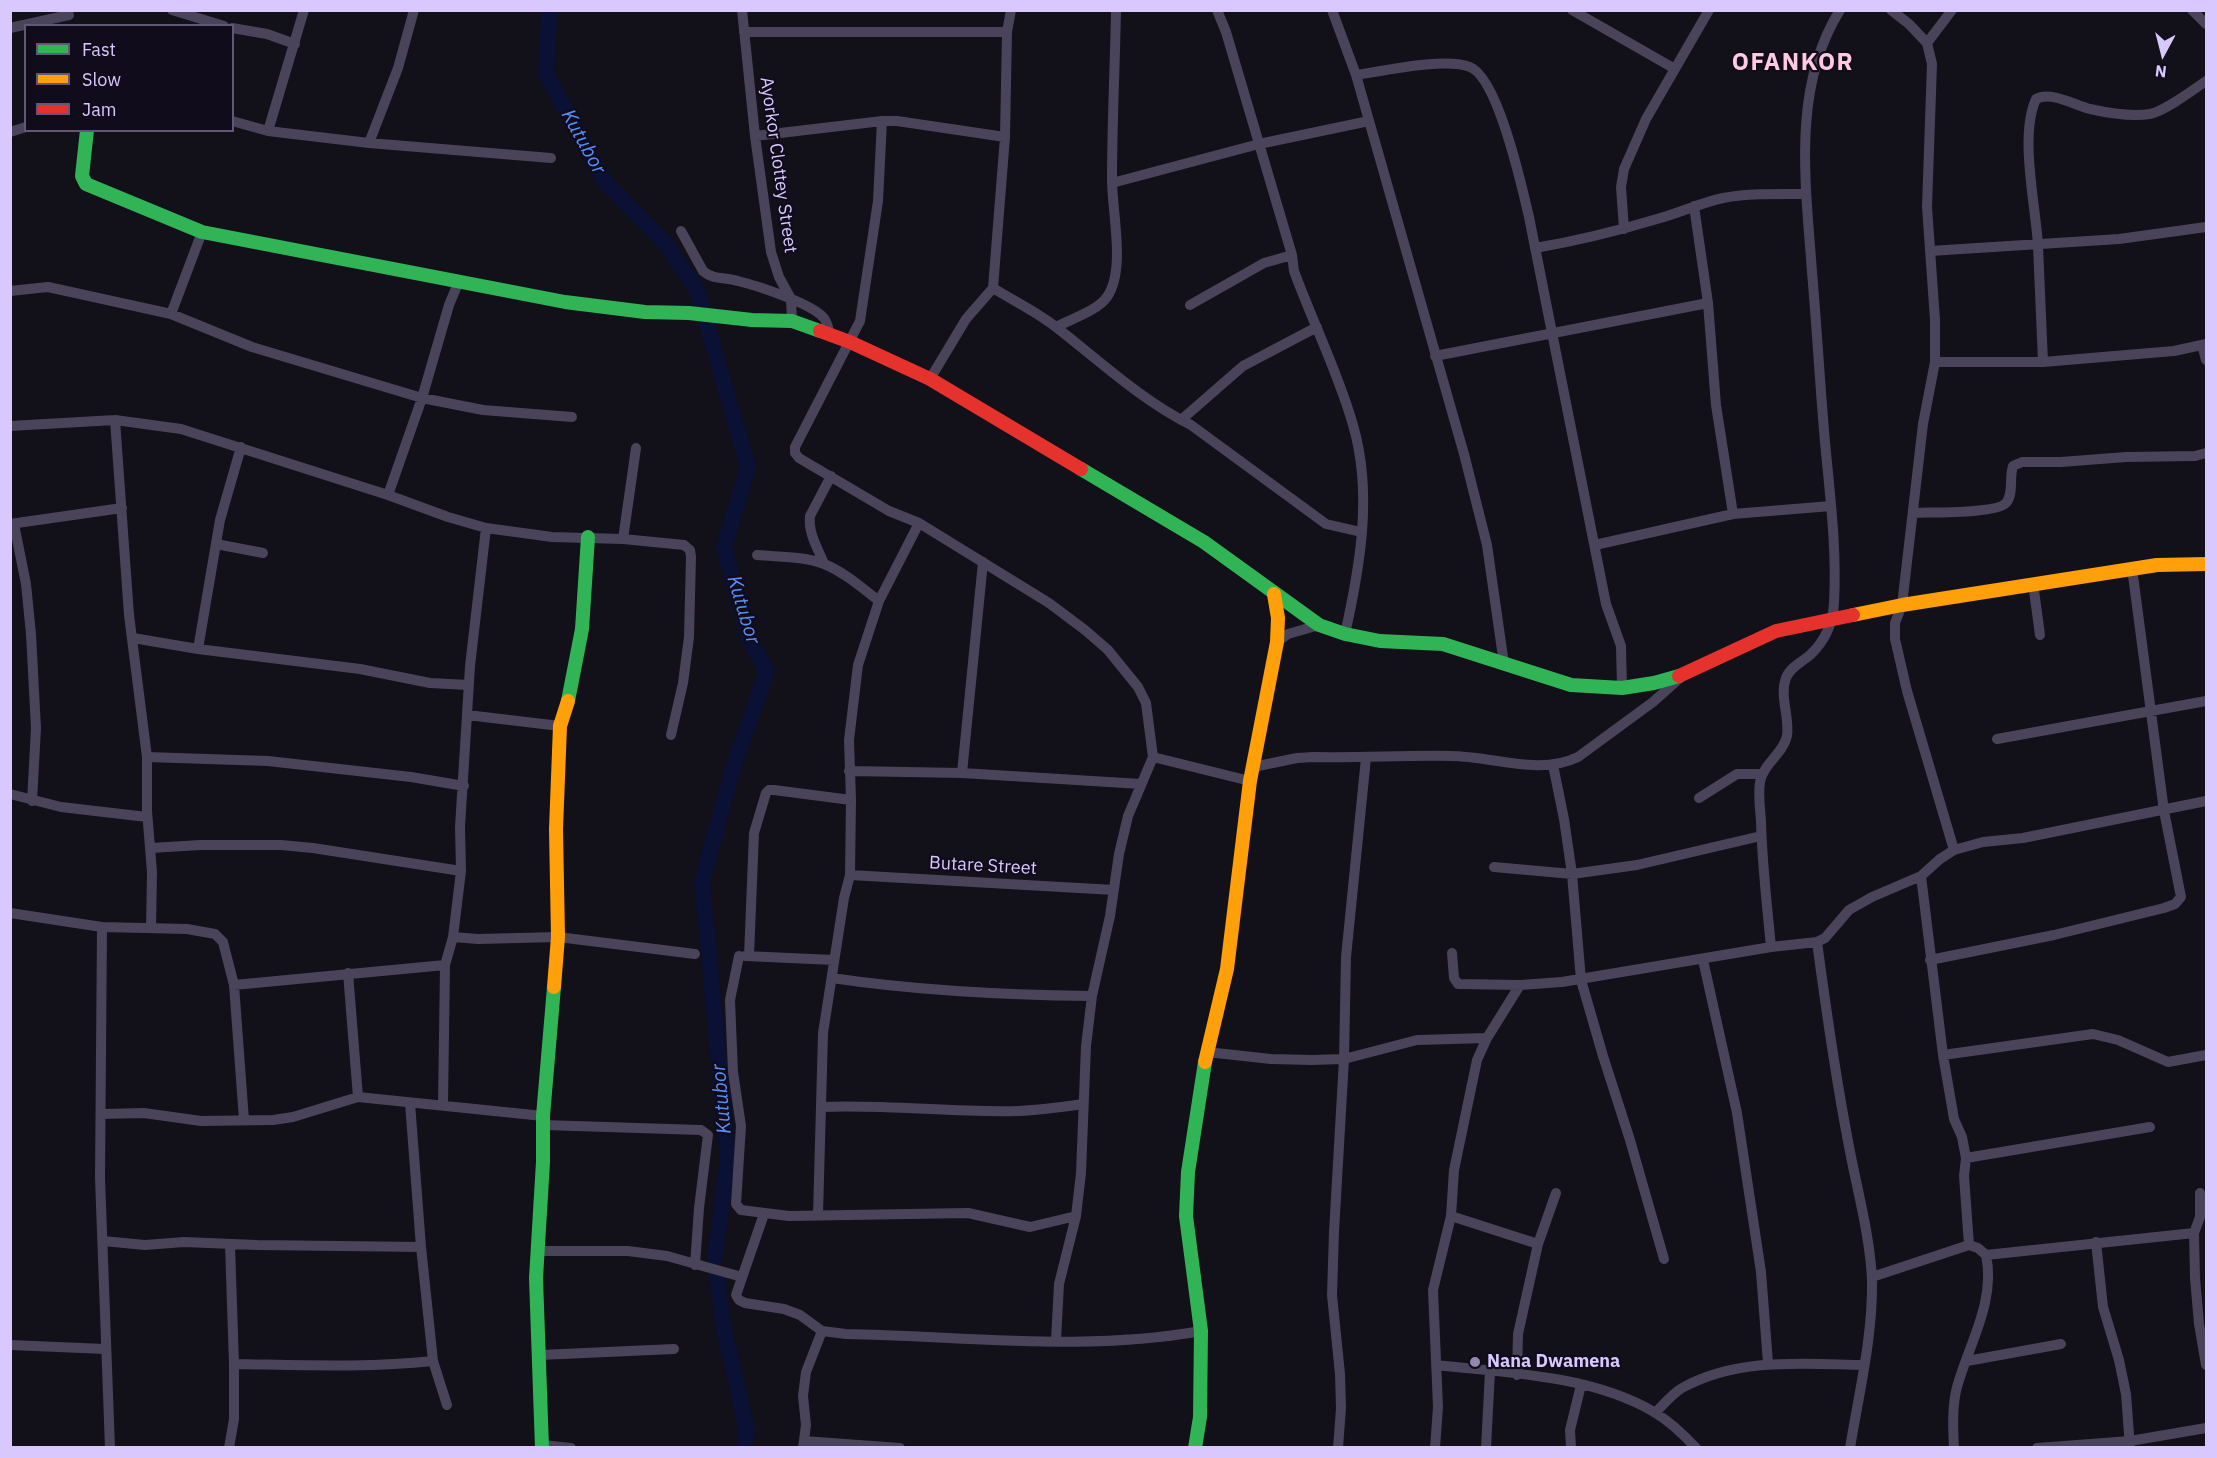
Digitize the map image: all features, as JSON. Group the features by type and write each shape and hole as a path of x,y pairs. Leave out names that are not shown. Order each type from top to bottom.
{"street":[{"path":"172,10 218,24"},
{"path":"268,131 304,10"},
{"path":"369,143 398,68 414,10"},
{"name":"Ayorkor Clottey Street","path":"742,10 754,136 771,252 779,277 791,299 792,321"},
{"path":"930,379 966,319 993,288 1005,137 1007,32 1011,10"},
{"path":"1056,327 1096,307 1106,299 1112,288 1116,266 1112,183 1116,10"},
{"path":"1217,10 1226,32 1292,255 1294,271 1353,426 1362,482 1361,532 1358,574 1346,634"},
{"path":"1332,10 1356,75 1464,454 1487,545 1504,664"},
{"path":"1572,10 1675,69"},
{"path":"1624,229 1621,187 1624,169 1646,119 1708,10"},
{"path":"1771,947 1761,836 1760,784 1762,774 1782,747 1787,736 1784,688 1786,678 1790,670 1810,654 1824,638 1832,618 1835,555 1804,154 1809,99 1818,61 1840,10"},
{"path":"1891,10 1909,24 1927,43 1932,64 1928,195 1935,320 1935,362 1923,424 1902,605 1895,623 1895,639 1907,691 1954,850"},
{"path":"1927,43 1952,10"},
{"path":"2192,10 2206,24"},
{"path":"28,24 69,15"},
{"path":"234,27 267,34 295,44"},
{"path":"744,32 1007,32"},
{"path":"1356,75 1448,64 1469,67 1480,73 1506,130 1519,171 1606,604 1621,646 1623,688"},
{"path":"2043,362 2038,244 2029,132 2036,99 2041,96 2050,97 2090,109 2153,114 2206,81"},
{"path":"754,136 882,121 913,122 1005,137"},
{"path":"882,121 878,201 860,321 795,447 795,453 799,458 889,511 919,523 1049,603 1108,650 1138,687 1146,703 1153,757 1128,816 1092,996 1086,1046 1081,1173 1076,1216 1059,1284 1056,1340"},
{"path":"1112,183 1259,144 1369,121"},
{"path":"234,122 268,131 369,143 551,158"},
{"path":"87,132 82,176 86,184 202,232 588,305 645,312 792,321 830,334 930,379 1204,542 1319,625 1346,634 1380,641 1443,644 1571,685 1623,688 1654,683 1683,675 1776,631 1832,618 2132,568 2206,564"},
{"path":"1535,248 1624,229 1724,198 1760,194 1806,194"},
{"path":"1694,206 1708,303 1716,405 1733,514"},
{"path":"1930,251 2119,239 2206,227"},
{"path":"681,231 703,271 708,275 736,280 791,299 820,314 826,320 830,334"},
{"path":"171,314 202,232"},
{"path":"1190,305 1264,263 1292,255"},
{"path":"388,495 422,398 449,305 459,281"},
{"path":"10,291 48,287 171,314 252,347 422,398 483,410 572,417"},
{"path":"993,288 1056,327 1139,394 1191,425 1326,524 1361,532"},
{"path":"1435,356 1708,303"},
{"path":"1181,420 1244,366 1317,327"},
{"path":"1935,362 2043,362 2174,351 2204,345 2206,360"},
{"path":"115,420 125,578 147,757 147,817 151,848 151,928"},
{"path":"10,426 115,420 181,429 486,528 552,537 623,539 684,545 690,550 689,637 671,735"},
{"path":"198,649 220,520 241,447"},
{"path":"623,539 636,448"},
{"path":"1913,513 1985,510 2004,505 2008,501 2013,466 2022,462 2194,456 2206,453"},
{"path":"824,564 812,539 809,523 810,516 831,476"},
{"path":"1595,545 1733,514 1830,506"},
{"path":"32,801 36,728 31,634 26,584 12,524 122,508"},
{"path":"818,1215 823,1033 844,898 850,875 849,740 858,665 879,601 919,523"},
{"path":"443,1105 445,965 453,938 460,871 460,827 469,685 486,528"},
{"path":"571,1448 542,1446 540,1355 536,1312 537,1251 558,937 556,829 560,726 569,700 582,629 588,537"},
{"path":"216,544 263,553"},
{"path":"758,555 803,558 824,564 879,601"},
{"path":"962,773 983,562"},
{"path":"1930,960 2080,930 2175,904 2181,897 2164,810 2132,568"},
{"path":"2033,584 2040,635"},
{"path":"1195,1448 1200,1417 1201,1331 1186,1216 1188,1172 1194,1119 1227,969 1251,774 1277,642 1278,618 1274,594"},
{"path":"1277,642 1288,634 1319,625"},
{"path":"133,638 198,649 360,669 430,682 469,685"},
{"path":"1153,757 1251,774 1297,758 1454,756 1553,765 1578,757 1653,702 1683,675"},
{"path":"1997,739 2206,701"},
{"path":"467,715 560,726"},
{"path":"147,757 268,761 411,777 464,786"},
{"path":"1338,1448 1341,1408 1340,1374 1332,1288 1344,1059 1346,957 1366,758"},
{"path":"1553,765 1572,874 1581,980 1664,1259"},
{"path":"849,771 962,773 1141,784"},
{"path":"1699,798 1737,774 1762,774"},
{"path":"851,800 769,790 766,793 754,833 740,956 730,1000 733,1072 741,1126 736,1204 741,1210 764,1214 968,1214 1030,1227 1076,1216"},
{"path":"10,794 62,807 147,817"},
{"path":"1452,953 1454,978 1458,984 1520,985 1581,980 1771,947 1817,942 1825,939 1849,910 1872,897 1921,876 1954,850 1983,842 2023,838 2206,801"},
{"path":"1494,867 1572,874 1637,865 1761,836"},
{"path":"151,848 200,845 281,845 460,871"},
{"name":"Butare Street","path":"850,875 1114,890"},
{"path":"1921,876 1942,1055 1954,1119 1962,1137 1966,1158 1964,1176 1969,1245"},
{"path":"10,913 102,927 187,928 215,934 223,942 234,985 244,1120"},
{"path":"102,927 100,1179 110,1448"},
{"path":"453,938 558,937 695,954"},
{"path":"1817,942 1832,1055 1872,1277 1872,1300 1864,1365 1850,1448"},
{"path":"740,956 834,960"},
{"path":"1702,960 1737,1113 1761,1272 1768,1363"},
{"path":"234,985 445,965"},
{"path":"348,973 358,1097"},
{"path":"832,978 961,993 1092,996"},
{"path":"1435,1448 1438,1407 1433,1290 1451,1216 1454,1170 1462,1126 1477,1060 1487,1038 1520,985"},
{"path":"1942,1055 2093,1034 2104,1035 2168,1062 2206,1055"},
{"path":"1207,1052 1271,1059 1344,1059 1417,1040 1487,1038"},
{"path":"101,1114 144,1113 186,1120 273,1120 293,1117 358,1097 443,1105 544,1120 701,1130 708,1135 695,1265"},
{"path":"410,1103 421,1247 433,1361 447,1405"},
{"path":"821,1107 853,1105 935,1110 1020,1111 1083,1104"},
{"path":"1966,1158 2150,1127"},
{"path":"1517,1375 1518,1334 1538,1244 1556,1193"},
{"path":"2200,1193 2200,1216 2194,1233 2196,1297 2206,1365"},
{"path":"764,1214 736,1295 739,1300 784,1309 800,1315 822,1331 955,1338 1056,1340 1152,1339 1201,1331"},
{"path":"1451,1216 1538,1244"},
{"path":"1986,1255 2194,1233"},
{"path":"103,1241 145,1245 184,1242 230,1245 421,1247"},
{"path":"2096,1242 2101,1294 2119,1360 2128,1413 2130,1444"},
{"path":"229,1448 234,1419 230,1245"},
{"path":"1872,1277 1969,1245 1978,1248 1986,1255 1988,1275 1984,1307 1955,1401 1954,1448"},
{"path":"537,1251 628,1251 667,1256 742,1277"},
{"path":"822,1331 806,1372 803,1396 806,1425 803,1444 900,1448"},
{"path":"1967,1361 2061,1344"},
{"path":"10,1345 105,1349"},
{"path":"540,1355 674,1348"},
{"path":"234,1364 374,1365 433,1361"},
{"path":"1655,1413 1682,1388 1720,1372 1768,1363 1864,1365"},
{"path":"1436,1365 1549,1378 1581,1385 1631,1401 1655,1413 1696,1448"},
{"path":"1486,1448 1490,1371"},
{"path":"1571,1448 1570,1430 1581,1385"},
{"path":"2037,1448 2130,1444 2206,1428"}],"waterway":[{"name":"Kutubor","path":"549,10 546,74 605,182 666,244 697,290 748,467 724,547 749,639 767,671 735,761 702,881 728,1160 715,1257"},
{"name":"Kutubor","path":"717,1277 723,1325 747,1430 745,1448"}],"traffic: fast":[{"path":"87,132 82,176 86,184 202,232 565,302 645,312 792,321 820,331"},
{"path":"1081,469 1204,542 1319,625 1345,634 1380,641 1443,644 1571,685 1622,688 1679,676"},
{"path":"568,701 582,629 588,537"},
{"path":"542,1448 536,1278 543,1162 543,1116 554,987"},
{"path":"1195,1448 1200,1417 1201,1331 1186,1216 1188,1172 1205,1062"}],"traffic: slow":[{"path":"1853,615 1902,605 2157,565 2206,564"},
{"path":"1205,1062 1227,969 1250,781 1277,642 1278,618 1274,594"},
{"path":"554,987 558,937 556,829 560,726 568,701"}],"traffic: jam":[{"path":"820,331 850,342 930,379 1081,469"},
{"path":"1679,676 1776,631 1853,615"}],"place":[{"name":"Nana Dwamena","path":"1475,1362"}],"district":[{"name":"OFANKOR","path":"1793,63"}]}
